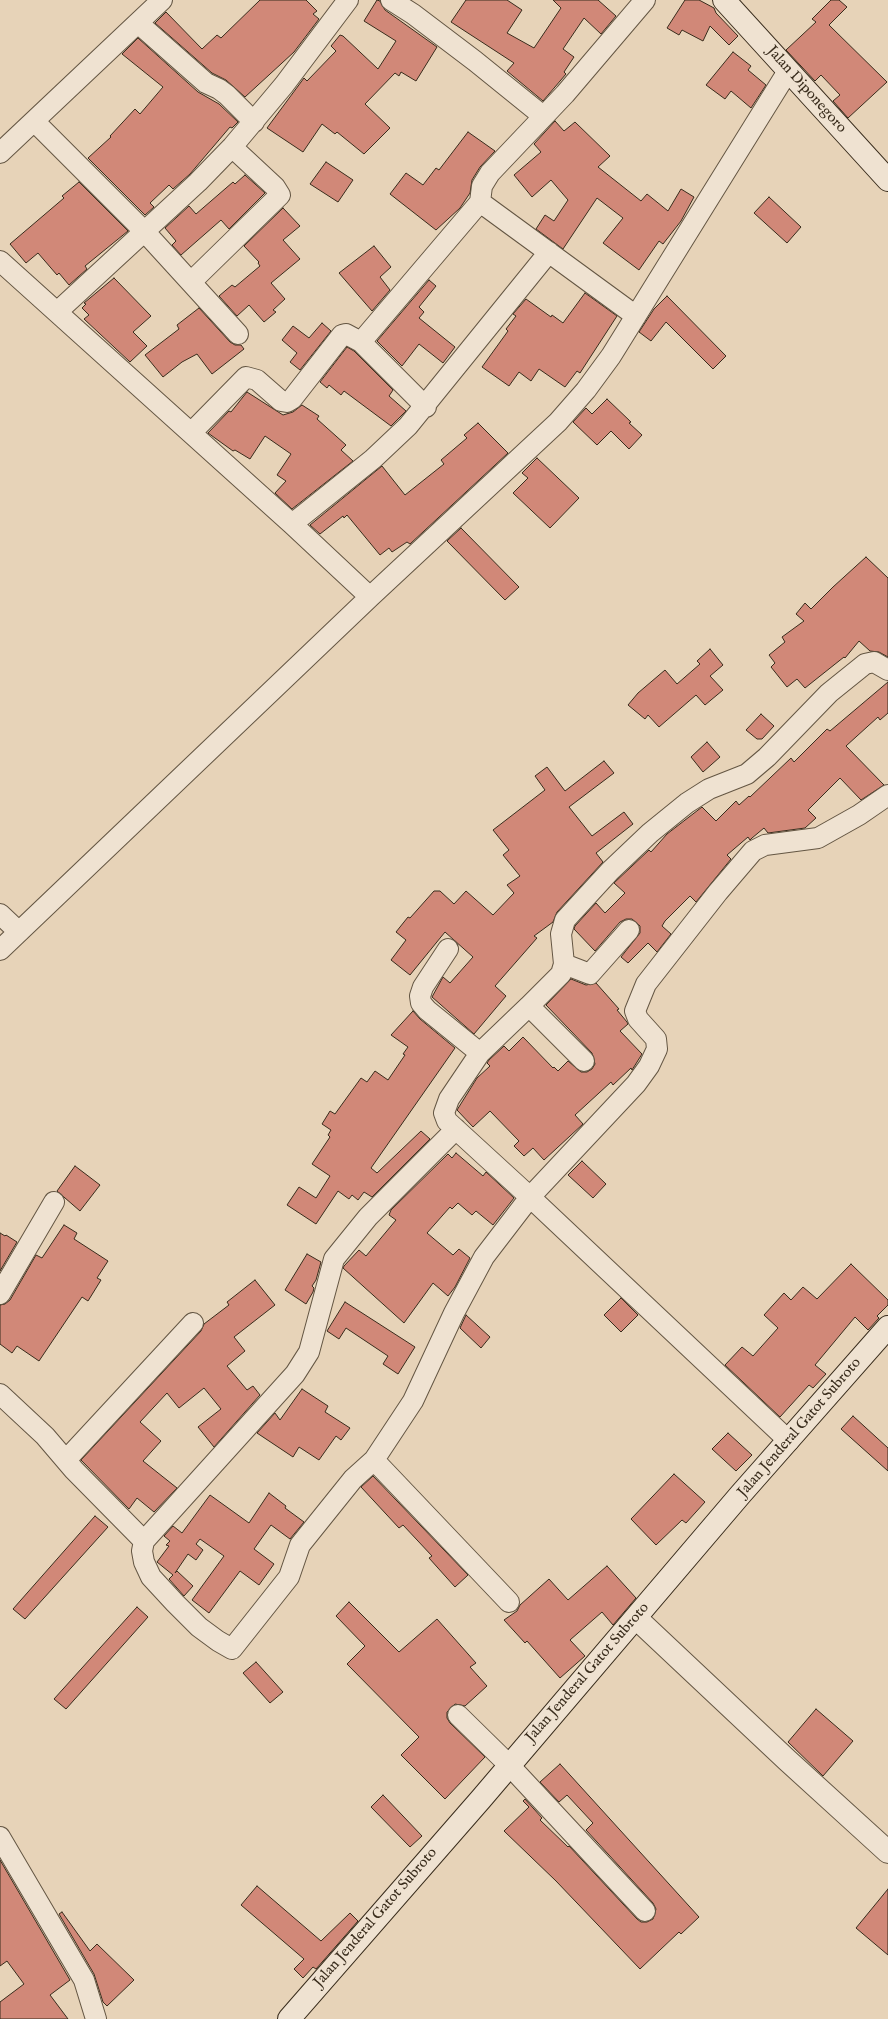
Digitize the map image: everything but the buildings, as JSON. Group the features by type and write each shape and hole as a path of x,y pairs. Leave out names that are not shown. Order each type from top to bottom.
{"main road":[{"name":"Jalan Diponegoro","path":"724,0 752,28 788,72 888,180"},
{"name":"Jalan Jenderal Gatot Subroto","path":"289,2019 636,1618 740,1495 888,1328"},
{"path":"636,1618 787,1760 888,1852"}],"street":[{"path":"0,154 162,0"},
{"path":"57,312 232,147 254,122 348,0"},
{"path":"391,0 413,14 475,61 543,116"},
{"path":"361,342 480,202 485,179 565,94 645,0"},
{"path":"138,23 206,83 219,89 227,95 254,122"},
{"path":"0,950 370,598 558,422 586,390 636,316 788,72"},
{"path":"34,121 144,231 238,334"},
{"path":"191,282 280,195 275,187 232,147"},
{"path":"480,202 636,316"},
{"path":"292,524 391,444 426,407 549,252"},
{"path":"0,261 292,524 370,598"},
{"path":"191,433 246,377 257,380 281,401 287,402 292,399 342,335 346,334 361,342 426,407"},
{"path":"789,1441 456,1129 445,1116 446,1104 480,1053 561,974 564,964 561,934 565,920 610,871 650,833 687,803 709,789 747,774 767,757 829,693 865,664 874,662 888,670"},
{"path":"456,1129 368,1217 334,1258 309,1352 295,1374 144,1541 142,1551 144,1562 151,1577 199,1627 218,1641 232,1648 290,1577 300,1545 354,1479 374,1460 414,1401 454,1313 484,1257 530,1197 636,1084 649,1066 657,1049 656,1040 638,1018 635,1011 646,984 718,892 753,851 765,845 818,838 847,822 888,795"},
{"path":"0,914 19,932"},
{"path":"564,964 590,974 629,930"},
{"path":"448,949 423,987 420,996 421,1003 427,1010 480,1053"},
{"path":"529,1006 584,1061"},
{"path":"0,1294 54,1202"},
{"path":"66,1460 193,1323"},
{"path":"0,1394 39,1430 144,1541"},
{"path":"374,1460 509,1602"},
{"path":"458,1715 509,1765 645,1911"},
{"path":"0,1837 84,1980 96,2019"}]}
